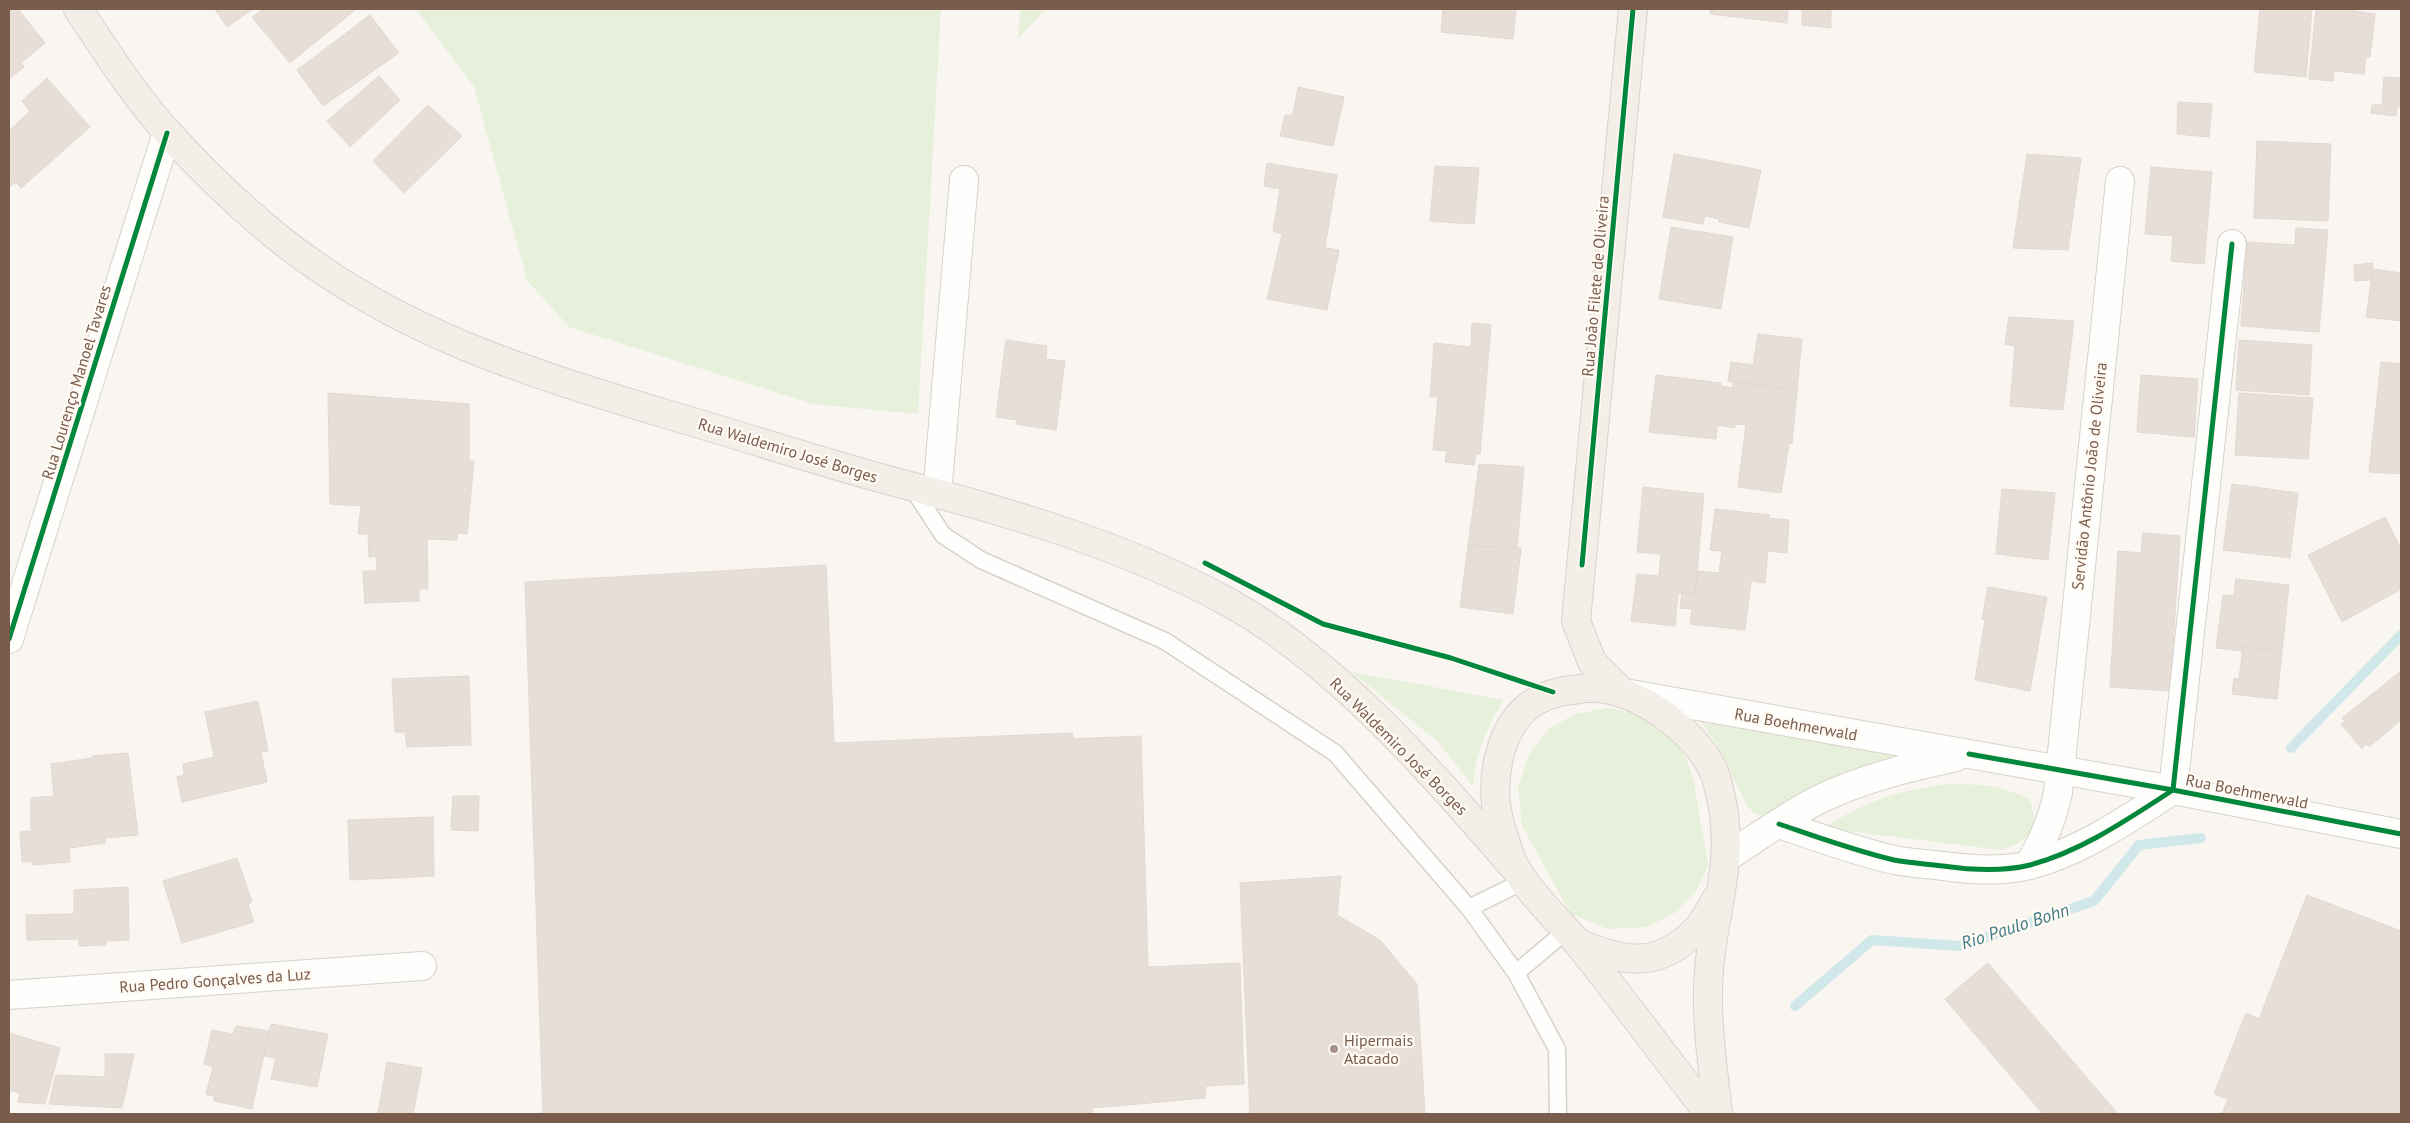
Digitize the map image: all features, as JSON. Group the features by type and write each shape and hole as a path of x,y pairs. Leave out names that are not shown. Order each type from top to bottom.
{"main road":[{"name":"Rua Waldemiro José Borges","path":"78,9 167,133 276,236 338,281 420,326 461,346 579,387 1034,522 1121,553 1183,579 1230,603 1276,632 1335,680 1392,734 1439,782 1572,937"},
{"name":"Rua João Filete de Oliveira","path":"1623,693 1592,662 1576,621 1633,9"},
{"path":"1521,876 1501,827 1493,793 1496,765 1506,730 1524,709 1538,698 1553,692 1597,687 1623,693 1672,719 1694,741 1714,773 1724,812 1727,857 1711,947 1708,992 1710,1041 1718,1114"},
{"path":"1572,937 1609,956 1639,960 1669,952 1698,928 1722,890"},
{"path":"1572,937 1709,1114"}],"street":[{"name":"Rua Lourenço Manoel Tavares","path":"9,639 167,133"},
{"path":"937,494 964,180"},
{"name":"Servidão Antônio João de Oliveira","path":"2029,865 2045,838 2053,816 2120,181"},
{"path":"1779,824 1845,847 1895,860 1964,869 1999,869 2029,865 2078,846 2113,828 2173,790 2232,244"},
{"name":"Rua Boehmerwald","path":"1623,693 2173,790 2401,834"},
{"name":"Rua Boehmerwald","path":"1727,857 1818,800 1859,783 1908,767 1969,754"},
{"name":"Rua Pedro Gonçalves da Luz","path":"9,995 422,966"}],"lane":[{"path":"911,486 943,535 981,560 1165,641 1335,753 1469,908 1516,973 1558,1049 1558,1114"},
{"path":"1469,908 1521,876"},
{"path":"1516,973 1572,937"}],"green space":[{"path":"416,9 941,9 918,414 813,404 569,327 527,280 474,87"},
{"path":"1020,9 1046,9 1018,39"},
{"path":"1352,672 1504,700 1492,719 1483,740 1474,773 1473,785 1437,741"},
{"path":"1607,708 1638,714 1673,738 1686,758 1694,782 1708,865 1696,891 1676,912 1648,927 1608,929 1571,914 1522,826 1518,788 1529,754 1549,729 1575,714"},
{"path":"1698,718 1889,751 1895,758 1774,816 1762,816 1753,812 1747,805 1715,742"},
{"path":"1950,784 1991,786 2029,799 2034,818 2030,832 2019,842 2001,850 1824,828 1855,810 1884,798 1916,789"}],"building":[{"path":"9,9 18,9 45,43 21,63 24,67 9,79"},
{"path":"215,9 253,9 227,27"},
{"path":"264,9 355,10 290,63 252,17"},
{"path":"1443,9 1516,9 1513,39 1441,32"},
{"path":"1710,9 1788,9 1787,23 1710,14"},
{"path":"1802,9 1831,9 1831,28 1802,25"},
{"path":"2260,9 2312,9 2306,77 2254,72"},
{"path":"2316,9 2356,9 2355,11 2375,14 2370,57 2366,57 2364,74 2334,71 2333,81 2309,79"},
{"path":"370,15 399,53 323,106 297,70"},
{"path":"379,76 400,100 350,147 327,121"},
{"path":"2384,77 2401,78 2401,107 2397,107 2396,116 2371,113 2372,105 2382,105"},
{"path":"47,78 90,127 21,188 16,182 9,187 9,131 30,111 22,101"},
{"path":"1298,87 1344,97 1333,146 1280,136 1285,115 1293,115"},
{"path":"2178,102 2212,104 2209,137 2177,134"},
{"path":"428,105 462,136 404,193 373,161"},
{"path":"2257,141 2331,144 2328,221 2254,218"},
{"path":"1674,154 1761,170 1749,228 1719,222 1719,219 1705,216 1703,224 1663,217"},
{"path":"2027,154 2081,158 2068,250 2013,248"},
{"path":"1267,163 1337,175 1325,248 1339,250 1327,310 1267,299 1282,234 1273,231 1280,189 1264,186"},
{"path":"1435,166 1479,168 1474,224 1430,221"},
{"path":"2151,167 2212,172 2204,264 2171,261 2173,236 2145,234"},
{"path":"1671,227 1733,237 1721,309 1659,299"},
{"path":"2296,228 2328,230 2319,332 2241,326 2247,242 2295,245"},
{"path":"2373,263 2371,280 2355,281 2354,265"},
{"path":"2373,269 2401,273 2401,321 2366,317"},
{"path":"2009,317 2074,321 2063,410 2010,406 2015,346 2005,344"},
{"path":"1472,323 1491,325 1480,454 1476,453 1474,465 1445,462 1447,451 1433,450 1438,397 1430,397 1434,343 1471,347"},
{"path":"1758,334 1802,339 1797,390 1728,381 1731,362 1753,365"},
{"path":"1006,340 1047,346 1046,359 1065,361 1056,430 1016,424 1017,420 996,417"},
{"path":"2239,340 2312,345 2309,395 2236,390"},
{"path":"2381,362 2401,364 2401,474 2369,472"},
{"path":"1656,375 1721,383 1721,386 1733,388 1733,382 1797,390 1792,444 1789,443 1781,493 1738,487 1746,425 1735,424 1735,428 1717,425 1716,439 1649,432"},
{"path":"2141,375 2198,379 2194,437 2137,432"},
{"path":"328,393 469,404 469,461 474,461 467,534 457,533 457,540 427,539 428,589 419,589 419,601 365,603 363,571 377,571 376,556 369,557 368,534 358,534 361,506 330,504"},
{"path":"2239,393 2313,398 2308,459 2235,455"},
{"path":"1479,464 1524,467 1517,548 1468,546"},
{"path":"2232,484 2298,493 2290,558 2223,550"},
{"path":"1643,487 1704,494 1695,595 1678,593 1675,626 1631,621 1637,574 1659,576 1661,554 1637,552"},
{"path":"2002,489 2055,493 2048,560 1996,554"},
{"path":"1715,509 1769,515 1769,518 1789,520 1787,553 1768,551 1765,583 1751,581 1745,630 1690,624 1692,609 1680,608 1682,593 1695,595 1697,571 1719,573 1722,551 1710,550"},
{"path":"2385,517 2401,549 2401,585 2399,586 2401,589 2342,622 2308,555"},
{"path":"2143,533 2180,536 2170,691 2110,687 2118,551 2141,553"},
{"path":"1468,546 1521,548 1513,614 1460,607"},
{"path":"826,565 834,743 1072,733 1073,739 1141,736 1148,967 1240,963 1244,1084 1206,1086 1205,1098 1092,1108 1092,1114 543,1114 525,582"},
{"path":"2236,579 2289,585 2282,651 2243,647 2243,651 2216,648 2223,595 2234,596"},
{"path":"1988,587 2047,597 2030,691 1975,680 1985,620 1982,619"},
{"path":"2243,647 2282,651 2277,699 2232,694 2234,678 2239,679"},
{"path":"2401,671 2401,720 2369,747 2366,744 2362,749 2341,724 2345,721 2342,718"},
{"path":"469,676 471,745 407,747 405,732 395,732 392,679"},
{"path":"258,701 268,751 261,752 267,782 182,802 177,777 184,775 183,764 214,757 205,712"},
{"path":"128,753 138,835 105,838 105,843 69,848 70,862 33,865 33,861 22,862 20,832 31,831 31,798 54,796 51,764 92,758 92,756"},
{"path":"453,796 479,796 478,831 451,830"},
{"path":"433,817 434,876 350,880 348,820"},
{"path":"237,858 252,902 248,904 254,922 182,943 163,881"},
{"name":"Hipermais Atacado","path":"1341,876 1337,915 1380,940 1417,984 1425,1114 1250,1114 1240,883"},
{"path":"128,887 129,940 106,941 106,945 79,946 79,939 27,940 26,915 74,914 74,890"},
{"path":"2307,895 2401,931 2401,1114 2222,1114 2228,1099 2214,1094 2246,1013 2259,1019"},
{"path":"1988,963 2118,1114 2043,1114 1945,999"},
{"path":"271,1024 328,1034 317,1087 271,1079 276,1058 264,1056"},
{"path":"236,1026 269,1031 252,1109 214,1101 214,1096 206,1094 213,1067 204,1064 212,1030 233,1034"},
{"path":"9,1033 60,1048 45,1104 18,1102 20,1093 9,1090"},
{"path":"105,1054 134,1054 122,1108 49,1104 56,1075 105,1077"},
{"path":"387,1062 422,1068 413,1114 378,1114"}],"waterway":[{"name":"Rio Paulo Bohn","path":"2291,748 2401,635"},
{"name":"Rio Paulo Bohn","path":"1795,1006 1872,940 1960,946 2094,901 2139,845 2201,838"}],"cycle path":[{"path":"1582,565 1633,9"},
{"path":"9,639 167,133"},
{"path":"1779,824 1850,848 1894,860 1964,869 2009,869 2049,859 2086,843 2122,823 2173,790 2232,244"},
{"path":"1205,563 1323,624 1451,658 1553,692"},
{"path":"1969,754 2173,790 2401,834"}],"place":[{"name":"Hipermais Atacado","path":"1334,1049"}]}
